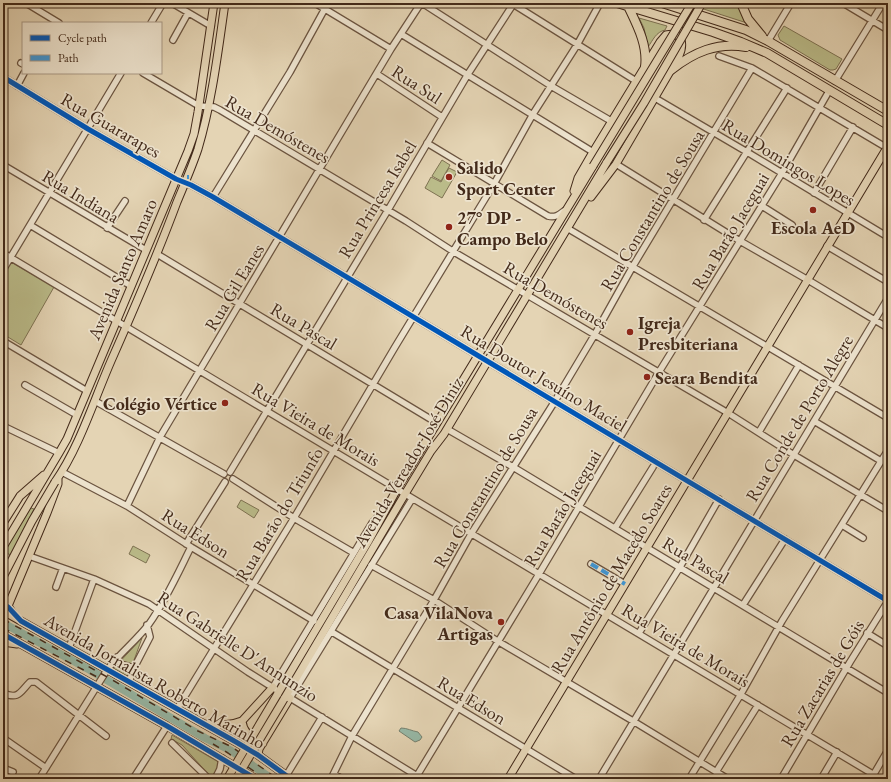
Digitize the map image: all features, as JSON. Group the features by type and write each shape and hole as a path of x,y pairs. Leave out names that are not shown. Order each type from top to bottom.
{"highway":[{"path":"617,3 713,32 766,53 888,126"},
{"path":"662,3 746,30 888,110"},
{"path":"741,3 748,19 766,40"},
{"path":"628,6 644,43 646,58 645,67"},
{"path":"671,70 683,60 698,52 716,47 730,45 766,53"}],"main road":[{"name":"Avenida Santo Amaro","path":"4,519 20,496 32,484 47,473 59,453 77,415 188,151 194,134 199,106 214,3"},
{"name":"Avenida Santo Amaro","path":"21,620 8,608 8,606 58,484 58,477 95,401 157,254 197,151 208,107 225,3"},
{"name":"Avenida Vereador José Diniz","path":"227,779 517,288 692,3"},
{"name":"Avenida Vereador José Diniz","path":"237,779 287,698 405,494 488,361 607,162 644,104 702,3"},
{"path":"568,206 578,178 636,81 664,36 674,34 680,38 682,44 679,56 616,164 591,196 583,203"},
{"name":"Rua Antônio de Macedo Soares","path":"508,779 808,280 885,145"},
{"path":"3,547 47,473"},
{"path":"3,576 32,521 58,477"},
{"path":"3,596 12,596"},
{"name":"Avenida Jornalista Roberto Marinho","path":"3,612 21,620 107,671 204,723 258,755 288,777"},
{"name":"Avenida Jornalista Roberto Marinho","path":"3,634 167,726 253,778"},
{"path":"3,642 22,645"},
{"path":"204,723 225,725 242,721 273,687"},
{"path":"258,755 259,749 287,698"},
{"path":"242,721 244,730 259,743 263,743"}],"street":[{"path":"26,3 57,22"},
{"path":"152,22 163,3"},
{"path":"172,3 211,26"},
{"path":"315,3 391,49"},
{"path":"213,197 290,72 328,3"},
{"path":"421,3 551,86 611,122"},
{"name":"Rua Gil Eanes","path":"127,506 160,437 391,49 421,3"},
{"name":"Rua Barão do Triunfo","path":"177,709 454,252 533,114 577,45 600,3"},
{"path":"766,40 791,3"},
{"path":"843,3 888,30"},
{"path":"836,81 883,3"},
{"path":"514,4 636,81"},
{"name":"Rua Princesa Isabel","path":"230,472 486,44 514,4"},
{"path":"173,40 188,13"},
{"path":"401,34 593,152"},
{"path":"719,56 752,68 853,128 885,145"},
{"name":"Rua Constantino de Sousa","path":"333,776 352,736 434,600 471,534 555,401 633,266 752,68"},
{"path":"17,86 23,74"},
{"path":"3,270 120,74"},
{"path":"145,74 199,106"},
{"name":"Rua Sul","path":"377,74 442,117"},
{"name":"Rua Guararapes","path":"3,77 176,179 187,179"},
{"path":"704,220 787,88"},
{"name":"Rua Barão Jaceguai","path":"418,778 578,506 620,440 659,372 700,308 830,91"},
{"name":"Rua Domingos Lopes","path":"655,98 748,152 888,237"},
{"name":"Rua Demóstenes","path":"199,106 217,108 388,210 454,252 528,294 728,413 794,455 888,511"},
{"path":"814,193 853,128"},
{"path":"427,143 548,216 557,216 568,206"},
{"path":"616,164 740,242 808,280 888,328"},
{"name":"Rua Indiana","path":"3,165 146,250"},
{"name":"Rua Doutor Jesuíno Maciel","path":"187,179 213,197 888,601"},
{"path":"107,228 125,201"},
{"path":"762,206 792,225"},
{"path":"30,225 130,286"},
{"path":"567,228 888,418"},
{"path":"828,246 888,282"},
{"name":"Rua Vieira de Morais","path":"3,253 199,371 268,410 412,499 741,694 837,752 872,777 881,779"},
{"name":"Rua Pascal","path":"157,254 437,423"},
{"name":"Rua Conde de Porto Alegre","path":"599,779 633,720 755,521 888,298"},
{"path":"3,341 87,390"},
{"path":"759,432 799,365"},
{"path":"25,385 77,415"},
{"path":"95,401 224,474"},
{"path":"814,421 881,461"},
{"path":"3,426 59,453"},
{"name":"Rua Pascal","path":"446,429 513,467 714,587 888,693"},
{"path":"689,779 741,694 779,627 888,450"},
{"path":"615,528 653,467"},
{"path":"224,474 230,472 234,476 233,480"},
{"path":"41,778 107,671 117,657 148,625 158,610 188,545 225,482 223,479 224,474"},
{"name":"Rua Edson","path":"58,477 127,506 253,585 314,621"},
{"path":"233,480 354,553"},
{"path":"225,482 233,480"},
{"name":"Avenida Vereador José Diniz","path":"287,698 332,632 412,499"},
{"path":"639,633 680,567 719,499"},
{"name":"Avenida Vereador José Diniz","path":"273,687 372,523 387,507"},
{"path":"842,525 863,538"},
{"path":"743,605 785,539"},
{"name":"Rua Gabrielle D'Annunzio","path":"29,556 94,579 149,604 248,672 273,687 278,693 322,717 418,778"},
{"path":"591,564 625,584"},
{"path":"371,565 434,600 499,642 633,720 728,779"},
{"path":"56,587 63,568"},
{"path":"69,648 94,579"},
{"name":"Rua Zacarias de Góis","path":"781,779 888,601"},
{"path":"129,682 134,668 150,636 148,625"},
{"name":"Rua Edson","path":"332,632 576,779"},
{"path":"867,634 888,646"},
{"path":"117,657 121,664 134,668"},
{"path":"3,693 13,696 17,695 31,682 38,683 106,736"},
{"path":"716,772 758,705"},
{"path":"288,777 322,717"},
{"path":"133,779 167,726"},
{"path":"3,738 46,768"},
{"path":"172,743 209,779"},
{"path":"872,777 888,750"},
{"path":"821,779 837,752"},
{"path":"215,779 220,769 222,758"},
{"path":"3,768 13,772"},
{"path":"220,769 237,779"},
{"path":"333,776 342,779"}],"shaded area":[{"path":"685,3 700,3 708,7 717,5 718,3 737,3 747,23"},
{"path":"639,18 667,26 665,30 657,34 648,47 644,28"},
{"path":"784,26 842,59 836,69 830,70 780,40 778,35"},
{"path":"442,160 450,165 441,181 432,176"},
{"path":"449,168 457,172 442,198 425,188 431,177 441,182"},
{"path":"11,262 54,287 21,345 3,334 3,276"},
{"path":"241,500 259,510 254,518 237,507"},
{"path":"28,507 34,509 11,555 4,552"},
{"path":"133,546 150,555 146,563 129,554"},
{"path":"142,638 128,677 113,669"},
{"path":"401,728 418,732 422,737 420,740 415,742 399,731"},
{"path":"172,735 220,763 215,777 210,776 182,745 171,739"}],"waterway":[{"path":"3,623 90,670 205,738 230,750 272,779"}],"railway":[{"path":"3,619 109,678 198,731 232,747 278,779"},
{"path":"3,628 99,678"},
{"path":"213,744 265,779"}],"marked path":[{"path":"591,564 625,584"}],"cycle path":[{"path":"3,77 88,129 176,179 213,197 888,601"},
{"path":"8,607 21,621 236,742 258,755 291,779"},
{"path":"3,634 167,726 256,779"}],"place":[{"name":"Salido Sport Center","path":"449,177"},
{"name":"Escola AeD","path":"813,210"},
{"name":"27° DP - Campo Belo","path":"449,227"},
{"name":"Igreja Presbiteriana","path":"630,332"},
{"name":"Seara Bendita","path":"647,377"},
{"name":"Colégio Vértice","path":"225,403"},
{"name":"Casa VilaNova Artigas","path":"501,622"}]}
